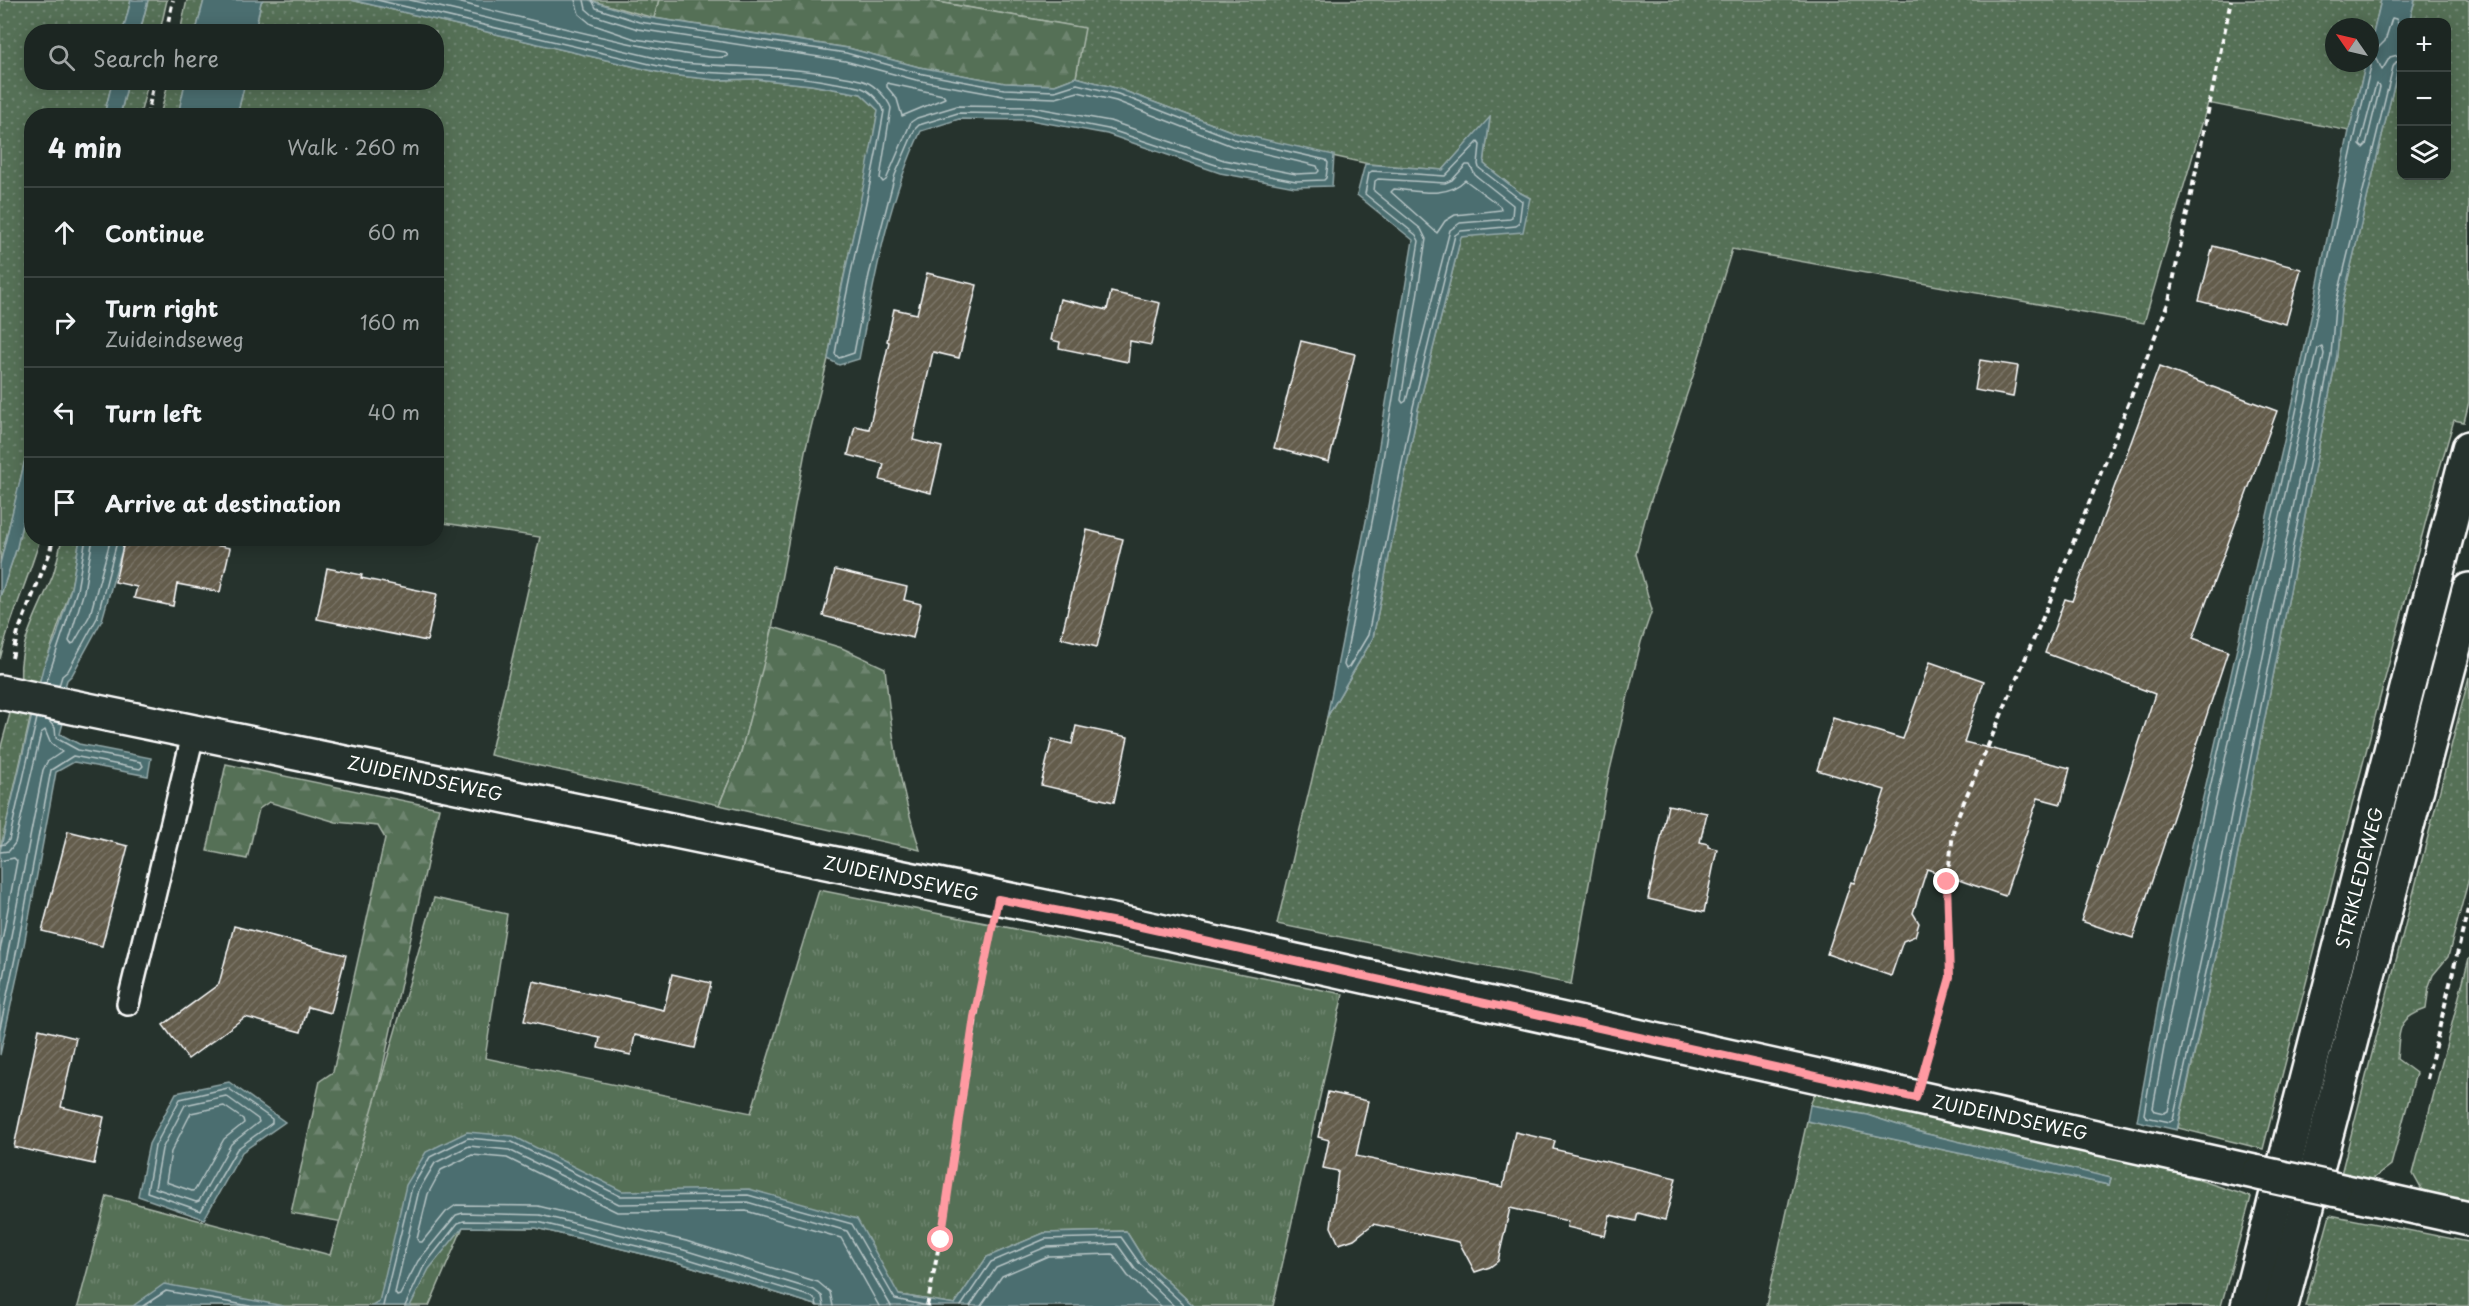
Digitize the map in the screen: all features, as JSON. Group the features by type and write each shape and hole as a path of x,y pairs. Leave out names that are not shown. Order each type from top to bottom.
{"street":[{"name":"STRIKLEDEWEG","path":"2248,1306 2469,448"},
{"name":"STRIKLEDEWEG","path":"2281,1306 2469,590"},
{"name":"ZUIDEINDSEWEG","path":"11,694 1132,925 2469,1218"}],"lane":[{"path":"128,1004 194,731"}],"path":[{"path":"168,24 173,0"},
{"path":"1916,1098 1950,977 1947,882 1954,825 2050,601 2169,301 2231,0"},
{"path":"149,108 152,90"},
{"path":"11,694 18,632 51,546"},
{"path":"927,1306 941,1240 974,1017 998,899"},
{"path":"2427,1079 2469,905"}],"green space":[{"path":"0,0 131,0 125,24 24,24 24,90 110,90 106,108 24,108 24,464 0,564"},
{"path":"148,0 167,0 162,24 142,24"},
{"path":"187,0 204,0 198,24 182,24"},
{"path":"263,0 351,0 670,75 716,80 756,79 811,85 861,94 878,110 828,359 805,452 768,650 740,756 719,805 490,755 540,537 444,523 444,108 239,108 243,90 444,90 444,24 256,24"},
{"path":"589,0 659,0 654,18"},
{"path":"659,0 926,0 1085,28 1076,77 1055,85 1005,83 919,67 848,48 654,18"},
{"path":"928,0 2381,0 2377,18 2325,18 2325,72 2364,72 2349,131 2208,103 2144,323 1732,249 1693,376 1647,512 1636,554 1652,610 1641,642 1608,778 1571,984 1277,924 1327,717 1373,638 1418,409 1461,237 1530,198 1484,164 1490,118 1443,170 1369,164 1282,145 1236,133 1119,89 1076,77 1084,28"},
{"path":"2415,0 2469,0 2469,402 2464,422 2454,420 2438,474 2263,1149 2178,1128 2230,893 2337,355 2341,308 2397,73 2397,180 2451,180 2451,18 2410,18"},
{"path":"126,90 146,90 142,108 122,108"},
{"path":"166,90 183,90 180,108 162,108"},
{"path":"24,515 24,546 38,546 0,659 0,597 17,547"},
{"path":"60,546 79,546 71,588 39,683 30,682 22,686 22,658 25,644 53,575"},
{"path":"773,627 842,648 885,668 897,760 920,850 719,805 740,756"},
{"path":"2469,677 2469,878 2448,957 2433,975 2426,1009 2409,1017 2401,1027 2397,1059 2416,1073 2391,1165 2370,1181 2341,1174"},
{"path":"11,710 31,715 0,851 0,750"},
{"path":"226,764 439,808 349,1223 291,1213 320,1081 333,1072 385,838 378,826 336,822 269,802 259,809 247,859 207,851"},
{"path":"819,890 1343,994 1273,1306 1194,1306 1144,1260 1126,1231 1044,1233 987,1257 955,1304 900,1295 819,1306 680,1263 536,1228 463,1227 429,1306 78,1306 107,1196 330,1255 434,898 507,914 485,1058 751,1113"},
{"path":"2469,958 2469,1203 2423,1192 2413,1174"},
{"path":"1823,1090 2175,1172 2251,1197 2221,1306 1766,1306 1807,1121 2109,1185 2111,1178 1923,1133 1867,1115 1810,1105 1815,1094"},
{"path":"2330,1215 2469,1242 2469,1306 2305,1306"}],"water":[{"path":"131,0 148,0 142,24 125,24"},
{"path":"204,0 263,0 256,24 198,24"},
{"path":"351,0 589,0 640,16 848,48 919,67 1005,83 1055,85 1076,77 1119,89 1236,133 1334,155 1332,186 1295,187 1220,173 1107,134 1030,120 959,119 921,131 890,214 859,359 839,365 828,359 878,110 861,94 811,85 756,79 716,80 670,75"},
{"path":"2381,0 2415,0 2410,18 2397,18 2397,73 2341,308 2337,355 2230,893 2177,1130 2137,1121 2167,956 2300,371 2349,131 2364,72 2379,72 2379,18 2377,18"},
{"path":"110,90 126,90 122,108 106,108"},
{"path":"183,90 243,90 239,108 180,108"},
{"path":"1490,117 1484,164 1530,198 1523,232 1461,237 1418,409 1373,638 1327,717 1369,506 1413,240 1357,195 1365,164 1443,170"},
{"path":"24,464 24,515 17,547 0,597 0,564"},
{"path":"79,546 123,546 102,620 67,680 55,720 63,723 60,734 79,744 151,758 148,776 74,762 56,772 24,945 0,1055 0,851 43,668 57,635 71,588"},
{"path":"229,1082 285,1122 242,1152 204,1219 138,1196 149,1144 176,1093"},
{"path":"1810,1105 1867,1115 1923,1133 2111,1178 2109,1185 1807,1121"},
{"path":"467,1132 513,1136 622,1191 749,1189 857,1219 899,1295 955,1304 987,1257 1044,1233 1126,1231 1144,1260 1194,1306 819,1306 680,1263 536,1228 463,1227 429,1269 410,1306 372,1306 379,1302 406,1185 426,1152"},
{"path":"164,1284 284,1306 133,1306"}],"building":[{"path":"2213,246 2301,269 2286,324 2199,301"},
{"path":"927,273 977,285 959,358 933,352 913,440 942,447 931,493 880,480 884,464 848,455 855,426 869,429 889,342 887,341 894,309 917,314"},
{"path":"1111,292 1160,303 1151,345 1130,341 1128,362 1059,348 1060,342 1051,340 1060,299 1107,310"},
{"path":"1301,341 1355,354 1329,462 1274,448"},
{"path":"1980,360 2018,366 2013,397 1975,390"},
{"path":"2159,367 2277,411 2193,638 2228,651 2133,938 2081,921 2155,694 2045,653 2065,599 2072,601"},
{"path":"1087,530 1123,539 1097,647 1061,638"},
{"path":"123,546 220,546 230,548 220,592 177,584 173,606 134,598 137,587 115,582"},
{"path":"327,568 362,575 361,578 437,594 427,641 317,619"},
{"path":"835,570 907,587 904,600 921,604 913,638 823,616"},
{"path":"1930,662 1984,681 1964,742 2070,768 2061,804 2038,798 2005,896 1927,869 1913,913 1919,923 1915,936 1903,941 1891,976 1827,954 1885,790 1817,770 1833,718 1903,739"},
{"path":"1076,726 1128,737 1114,802 1041,785 1052,739 1072,744"},
{"path":"1668,805 1707,813 1700,842 1717,849 1704,912 1648,899"},
{"path":"68,831 128,846 102,946 42,931"},
{"path":"234,926 346,955 331,1013 308,1007 301,1032 245,1017 188,1059 163,1025 219,984"},
{"path":"672,974 711,983 695,1048 635,1035 631,1055 598,1048 600,1038 524,1021 533,981 664,1010"},
{"path":"39,1029 76,1038 61,1107 104,1117 94,1164 14,1147"},
{"path":"1328,1092 1368,1101 1356,1156 1503,1187 1515,1132 1555,1141 1553,1149 1676,1178 1665,1220 1638,1213 1636,1221 1610,1215 1605,1236 1567,1227 1568,1221 1510,1208 1498,1261 1490,1267 1475,1272 1459,1242 1373,1224 1354,1239 1339,1244 1331,1227 1338,1171 1323,1168 1329,1140 1318,1137"}],"route":[{"path":"941,1240 974,1017 998,899 1132,925 1916,1098 1950,977 1947,882"}]}
